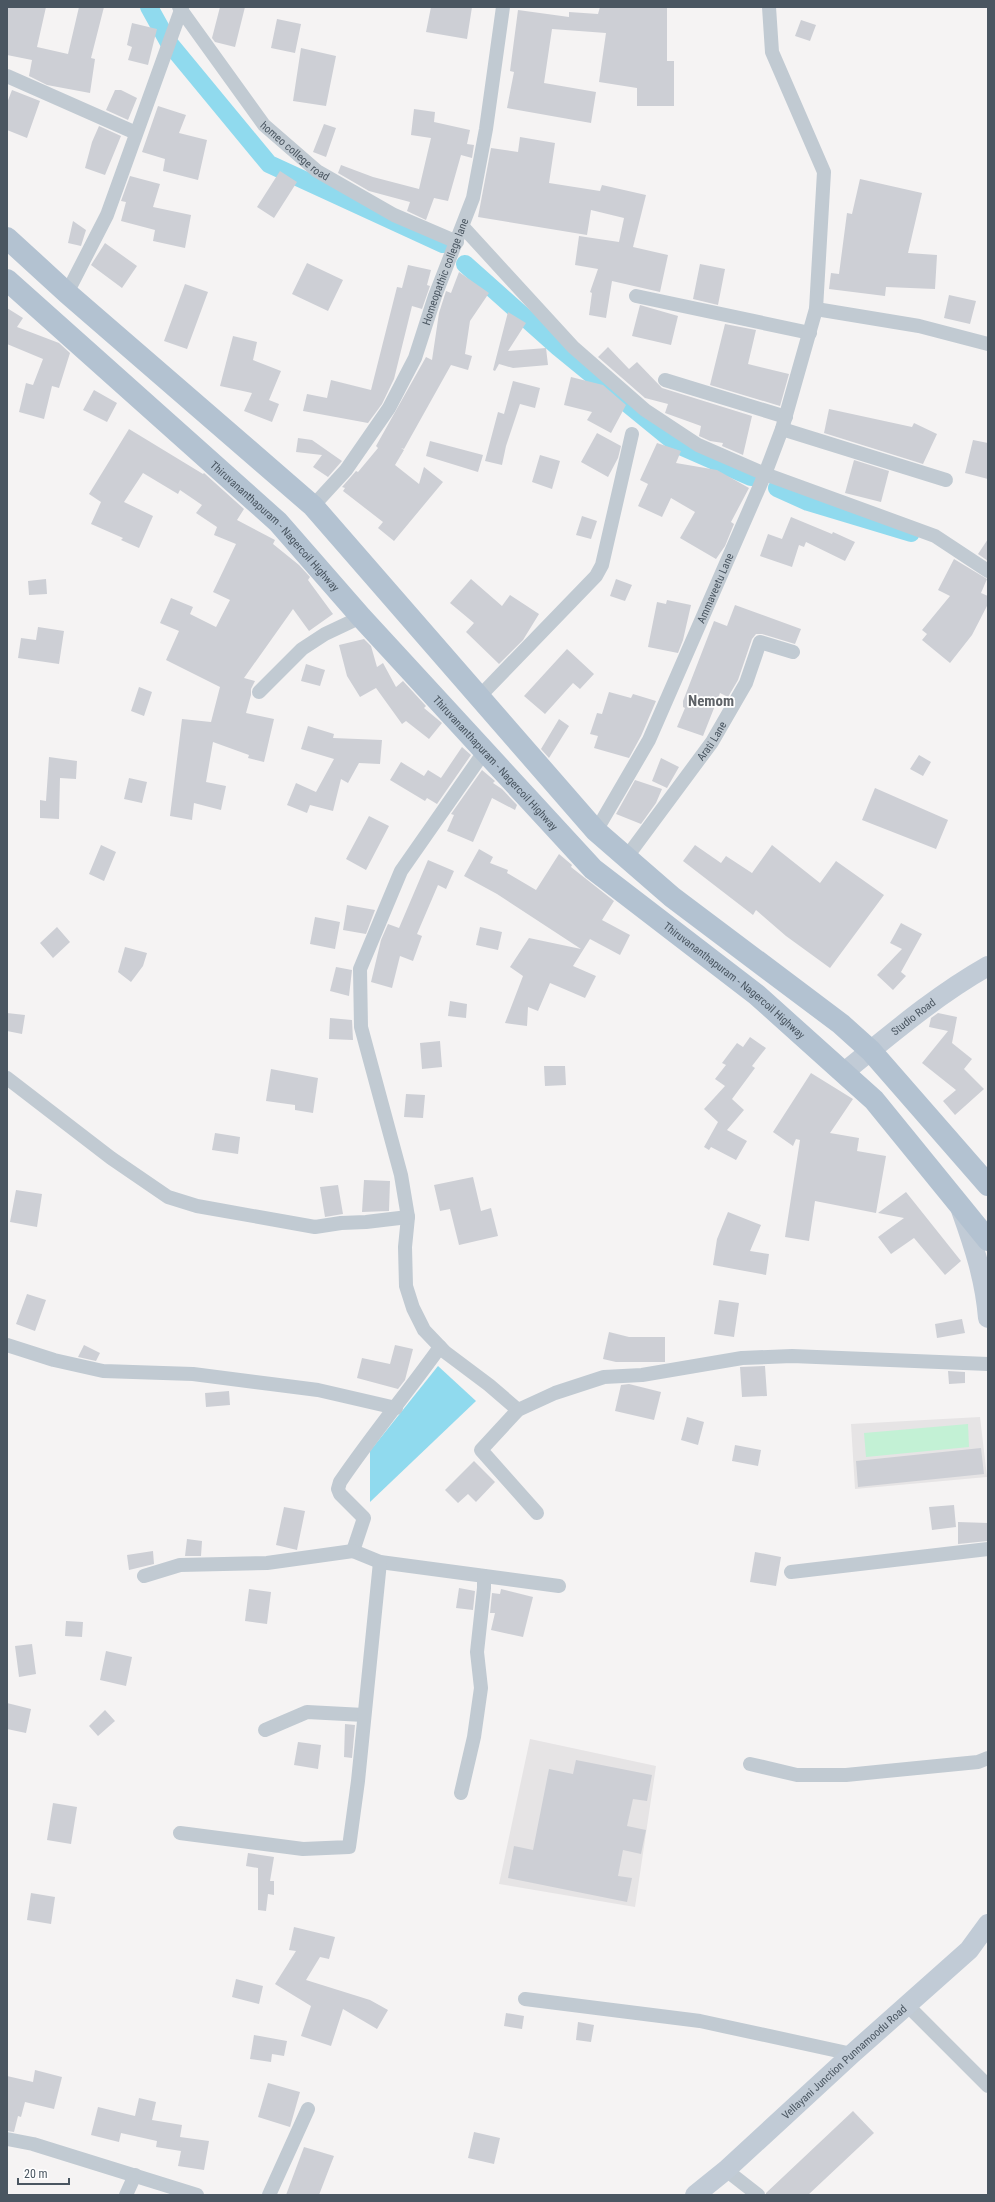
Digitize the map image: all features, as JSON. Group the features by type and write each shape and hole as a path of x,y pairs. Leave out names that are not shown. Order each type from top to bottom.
{"main road":[{"path":"7,238 67,293 313,506 596,831 672,897 841,1024 871,1051 988,1185"},
{"name":"Thiruvananthapuram - Nagercoil Highway","path":"7,280 278,522 361,617 593,869 757,995 874,1100 957,1200 988,1240"}],"street":[{"name":"Homeopathic college lane","path":"313,506 346,470 389,408 415,358 435,296 473,198 486,129 503,7"},
{"name":"Ammaveetu Lane","path":"596,831 649,740 765,474 784,423 816,309 824,172 772,52 769,7"},
{"path":"67,293 107,215 181,8"},
{"name":"homeo college road","path":"181,8 264,125 317,171 394,215 457,242"},
{"path":"7,76 136,133"},
{"path":"463,226 573,347 645,410 698,445 765,474 935,536 988,571"},
{"path":"636,296 810,333"},
{"path":"816,309 918,326 988,344"},
{"path":"665,380 946,480"},
{"path":"479,697 596,576 602,565 632,434"},
{"path":"259,692 302,649 325,634 361,617"},
{"name":"Arati Lane","path":"626,858 712,742 746,683 760,642 793,652"},
{"path":"484,752 401,871 360,969 361,1027 401,1176 408,1217 405,1247 406,1286 424,1330 440,1347 489,1385 518,1410"},
{"name":"Studio Road","path":"843,1073 919,1011 967,978 988,966"},
{"path":"7,1078 111,1158 168,1197 197,1206 315,1227 408,1217"},
{"path":"957,1200 979,1261 986,1289 988,1318"},
{"path":"7,1345 54,1360 103,1371 193,1374 318,1390 396,1408"},
{"path":"353,1551 364,1518 340,1494 338,1489 340,1482 368,1442 396,1408 440,1347"},
{"path":"537,1513 481,1450 518,1410 555,1393 604,1378 642,1374 742,1358 792,1356 988,1364"},
{"path":"791,1572 988,1549"},
{"path":"144,1576 180,1565 267,1563 353,1551 380,1562 559,1586"},
{"path":"180,1833 304,1849 349,1848 380,1562"},
{"path":"461,1793 474,1737 481,1688 477,1652 484,1576"},
{"path":"265,1730 307,1712 364,1715"},
{"path":"750,1764 797,1775 846,1775 978,1762 988,1758"},
{"name":"Vellayani Junction Punnamoodu Road","path":"695,2195 726,2170 852,2054 969,1950 988,1924"},
{"path":"525,1999 700,2021 852,2054"},
{"path":"907,2005 988,2086"},
{"path":"268,2195 308,2109"},
{"path":"7,2139 33,2144 198,2195"},
{"path":"726,2170 758,2195"},
{"path":"126,2195 135,2175"}],"shaded area":[{"path":"980,1417 987,1477 855,1489 851,1424"},
{"path":"530,1739 656,1766 635,1907 499,1884"}],"green space":[{"path":"968,1424 969,1447 866,1457 864,1433"}],"water":[{"path":"438,1366 476,1401 370,1502 370,1451"}],"building":[{"path":"7,7 46,7 37,47 68,54 79,7 104,7 91,58 95,59 90,93 47,85 29,76 32,60 7,55"},
{"path":"220,7 245,7 235,47 215,42 212,38"},
{"path":"431,7 472,7 467,39 426,32"},
{"path":"600,7 667,7 667,61 674,61 674,106 637,106 637,88 599,82 606,33 552,29 544,83 596,92 591,123 507,108 514,72 510,71 518,10 569,17 569,12 598,14"},
{"path":"277,19 301,24 295,53 271,48"},
{"path":"801,20 816,25 810,41 795,36"},
{"path":"132,23 157,29 148,65 128,60 132,47 127,45"},
{"path":"301,48 336,56 326,106 293,101"},
{"path":"12,90 40,101 27,138 7,130 7,103"},
{"path":"115,90 121,90 137,98 128,120 106,110"},
{"path":"158,106 186,115 179,133 207,140 198,180 163,171 165,159 142,152"},
{"path":"414,109 435,112 434,122 470,130 467,144 474,145 472,158 461,155 448,201 434,198 426,220 407,211 410,202 369,191 338,173 341,165 373,177 419,189 431,138 411,135"},
{"path":"324,124 336,128 326,157 313,152"},
{"path":"99,126 121,136 105,175 85,168 92,142"},
{"path":"520,137 555,143 549,183 600,191 602,185 646,195 633,247 668,255 660,292 612,281 606,318 589,315 592,293 590,292 598,269 575,265 579,236 619,242 624,218 591,210 587,235 478,217 491,148 518,152"},
{"path":"280,171 297,182 274,218 257,207"},
{"path":"130,176 160,184 153,207 191,215 185,248 153,241 155,230 121,221 126,202 121,201"},
{"path":"860,179 922,193 908,253 937,255 935,289 886,287 885,296 829,289 831,273 839,274 847,213 852,214"},
{"path":"73,221 86,230 81,246 68,243"},
{"path":"105,243 137,266 122,288 91,265"},
{"path":"307,263 343,280 328,311 292,294"},
{"path":"700,264 725,269 718,305 693,299"},
{"path":"408,265 431,270 427,285 430,286 422,309 412,306 394,379 382,404 368,423 303,411 307,394 327,398 331,380 371,390 397,287 402,288"},
{"path":"459,272 489,293 470,321 465,354 472,356 468,370 451,365 404,449 401,448 404,450 395,465 419,484 424,467 443,482 394,541 378,528 383,522 343,491 345,488 342,487 356,471 358,472 378,448 376,446 426,357 432,360 439,313 446,291 451,293"},
{"path":"185,284 208,292 187,349 164,341"},
{"path":"949,295 976,301 970,324 944,318"},
{"path":"640,305 678,316 671,345 632,336"},
{"path":"7,308 23,318 17,327 59,343 70,353 59,388 52,386 44,419 19,412 26,383 33,385 43,359 7,344"},
{"path":"508,312 526,323 508,351 546,348 548,365 513,368 499,364 495,371 493,370"},
{"path":"725,324 756,330 748,364 789,374 780,406 710,385"},
{"path":"233,336 257,342 253,360 281,371 269,400 279,404 272,422 244,411 252,393 220,386"},
{"path":"608,347 629,369 637,362 662,388 752,416 743,455 722,446 723,443 710,441 699,436 701,426 665,413 668,404 645,398 598,357"},
{"path":"571,377 603,385 626,405 611,433 587,420 592,412 564,405"},
{"path":"513,381 540,388 535,408 520,404 506,446 502,465 485,461 498,412 504,414"},
{"path":"94,390 117,403 107,422 83,410"},
{"path":"829,409 912,427 914,423 937,434 923,464 824,433"},
{"path":"129,429 203,474 204,473 244,509 237,520 275,540 273,544 299,565 310,577 308,580 333,614 309,631 293,609 244,678 255,681 251,689 251,695 246,713 274,719 264,762 248,758 249,755 213,742 206,782 226,786 221,810 194,803 192,820 170,816 182,719 211,722 220,687 166,660 179,631 160,623 171,598 193,607 190,614 216,627 230,600 213,592 236,544 214,535 217,527 196,513 202,505 180,490 178,494 143,473 124,502 153,516 139,548 121,540 123,538 91,524 101,502 89,494"},
{"path":"597,433 621,446 618,458 608,477 581,462"},
{"path":"298,438 312,440 342,461 328,477 313,467 322,455 296,452"},
{"path":"973,440 988,443 988,479 965,473"},
{"path":"430,441 483,455 478,472 426,456"},
{"path":"657,443 681,451 676,463 717,470 749,488 731,522 734,524 725,546 716,559 680,538 695,512 671,498 662,517 638,506 648,484 640,480"},
{"path":"540,455 560,461 552,489 532,482"},
{"path":"854,460 889,471 881,502 845,493"},
{"path":"582,516 597,521 591,539 576,535"},
{"path":"791,517 832,534 833,532 855,542 845,561 806,542 804,547 799,545 792,567 760,556 768,534 782,539"},
{"path":"988,539 988,561 978,554"},
{"path":"954,559 987,579 981,593 988,596 988,604 972,635 950,663 922,640 927,634 922,630 950,596 938,590"},
{"path":"46,579 47,594 29,595 28,581"},
{"path":"471,579 502,606 510,595 539,614 523,640 499,664 466,632 474,623 450,603"},
{"path":"616,579 632,585 625,601 610,596"},
{"path":"667,600 691,605 683,640 678,653 648,647 657,602 666,604"},
{"path":"735,605 801,629 795,644 762,634 756,634 752,639 738,680 728,697 720,693 703,736 677,727 685,708 683,707 683,701 714,621 727,626"},
{"path":"38,627 64,631 59,664 18,658 21,638 36,640"},
{"path":"364,639 371,646 377,667 383,663 396,687 403,681 426,706 424,708 442,723 429,739 406,721 402,724 376,688 360,697 347,676 339,645"},
{"path":"567,649 594,674 580,689 573,683 545,714 524,696"},
{"path":"306,664 325,670 320,686 301,681"},
{"path":"139,687 152,692 144,716 131,711"},
{"path":"609,692 631,698 633,694 656,701 641,736 629,758 594,748 598,736 590,734 597,713 602,714"},
{"path":"559,719 569,726 549,758 541,749"},
{"path":"308,726 334,734 333,738 382,740 380,764 359,763 348,783 341,779 333,811 310,805 307,813 287,805 296,783 316,792 334,759 301,749"},
{"path":"462,747 471,755 437,804 427,798 425,801 390,780 401,762 424,776 428,770 441,778"},
{"path":"919,755 931,762 923,776 910,769"},
{"path":"49,757 77,761 76,779 60,778 59,819 40,818 40,800 46,801"},
{"path":"661,758 679,767 667,788 652,781"},
{"path":"482,770 495,781 493,783 502,789 517,805 515,810 492,798 473,842 447,831 454,815 451,814"},
{"path":"129,778 147,782 142,803 124,799"},
{"path":"635,780 662,789 656,803 641,824 616,814"},
{"path":"875,788 948,820 936,849 862,820"},
{"path":"369,816 389,826 366,870 346,859"},
{"path":"101,845 116,852 104,881 89,874"},
{"path":"695,845 721,863 726,856 752,873 772,845 820,883 836,861 884,895 830,968 786,936 756,910 753,915 683,861"},
{"path":"479,849 493,857 490,863 508,870 507,873 536,890 559,854 572,865 571,867 614,901 602,920 630,935 620,955 590,939 573,966 596,976 585,998 550,983 538,1011 528,1007 527,1026 505,1023 523,976 510,967 529,938 581,949 497,894 464,876"},
{"path":"428,860 454,871 446,889 438,885 417,934 422,936 413,961 400,956 392,988 371,982 381,940 388,924 399,928"},
{"path":"347,905 375,910 366,934 343,930"},
{"path":"315,917 340,922 335,949 310,944"},
{"path":"901,923 922,934 901,972 906,976 893,990 877,975 902,949 890,943"},
{"path":"57,927 70,942 53,958 40,943"},
{"path":"480,927 502,932 498,950 476,945"},
{"path":"125,947 147,953 143,966 131,982 118,972"},
{"path":"336,967 352,970 349,996 330,991"},
{"path":"450,1001 467,1004 466,1018 448,1016"},
{"path":"7,1013 25,1015 22,1034 7,1031"},
{"path":"938,1013 957,1017 952,1043 972,1059 964,1069 984,1089 955,1115 943,1101 956,1090 922,1063 948,1031 929,1027 931,1018"},
{"path":"330,1018 352,1020 353,1040 329,1039"},
{"path":"750,1037 766,1048 752,1066 755,1068 732,1099 744,1110 727,1130 747,1141 736,1160 711,1147 709,1150 704,1147 718,1122 704,1109 725,1086 715,1079 726,1065 722,1063 737,1043 743,1047"},
{"path":"440,1041 442,1067 422,1069 420,1043"},
{"path":"544,1066 565,1066 566,1085 545,1086"},
{"path":"271,1069 318,1078 313,1113 295,1110 295,1105 266,1101"},
{"path":"811,1073 853,1099 830,1133 859,1138 857,1151 886,1156 876,1213 815,1201 809,1241 785,1237 800,1140 796,1139 793,1146 773,1132"},
{"path":"406,1094 425,1095 423,1118 404,1117"},
{"path":"215,1133 240,1137 238,1154 212,1150"},
{"path":"473,1177 481,1211 491,1208 498,1236 459,1245 450,1209 440,1211 434,1185"},
{"path":"364,1180 390,1181 389,1211 362,1212"},
{"path":"338,1185 343,1214 325,1217 320,1187"},
{"path":"16,1190 42,1194 37,1227 10,1222"},
{"path":"906,1192 961,1261 945,1275 914,1238 891,1254 878,1237 904,1218 878,1213"},
{"path":"728,1212 761,1225 750,1251 769,1254 766,1275 713,1265 717,1239"},
{"path":"27,1294 46,1300 35,1331 16,1324"},
{"path":"719,1300 739,1303 734,1337 714,1334"},
{"path":"962,1319 965,1333 937,1338 935,1324"},
{"path":"609,1332 629,1337 665,1337 665,1362 616,1362 603,1359"},
{"path":"84,1345 100,1353 96,1361 78,1357"},
{"path":"395,1345 413,1349 405,1380 398,1389 357,1378 362,1358 390,1364"},
{"path":"765,1366 767,1396 742,1397 740,1367"},
{"path":"948,1371 965,1372 965,1383 949,1384"},
{"path":"629,1384 661,1392 654,1420 615,1411 621,1385"},
{"path":"229,1391 230,1405 206,1407 205,1393"},
{"path":"687,1417 704,1422 698,1445 681,1440"},
{"path":"735,1445 761,1450 758,1466 732,1461"},
{"path":"981,1448 984,1474 858,1487 856,1461"},
{"path":"474,1461 495,1482 476,1502 468,1494 458,1503 445,1490"},
{"path":"954,1505 956,1527 932,1530 929,1507"},
{"path":"284,1507 305,1511 297,1550 276,1545"},
{"path":"958,1522 988,1523 988,1541 958,1544"},
{"path":"187,1539 202,1541 201,1556 185,1556"},
{"path":"153,1551 154,1564 129,1570 127,1555"},
{"path":"755,1552 781,1557 776,1586 750,1582"},
{"path":"459,1588 475,1591 473,1610 456,1608"},
{"path":"249,1589 271,1592 267,1624 245,1621"},
{"path":"501,1589 533,1597 523,1637 491,1630 495,1613 490,1613 492,1593 500,1594"},
{"path":"66,1621 83,1622 82,1637 65,1636"},
{"path":"32,1644 36,1674 19,1677 15,1646"},
{"path":"106,1651 132,1657 126,1686 100,1680"},
{"path":"7,1703 31,1709 26,1733 7,1729"},
{"path":"105,1710 115,1721 98,1736 89,1726"},
{"path":"345,1724 355,1725 352,1758 344,1757"},
{"path":"298,1742 321,1745 318,1769 294,1765"},
{"path":"576,1760 652,1775 647,1801 633,1799 627,1826 646,1830 641,1854 623,1850 618,1876 632,1878 627,1902 508,1878 514,1846 533,1850 549,1769 573,1774"},
{"path":"53,1803 77,1807 71,1844 47,1840"},
{"path":"248,1853 274,1857 270,1881 274,1881 274,1895 268,1894 266,1911 258,1910 258,1868 246,1866"},
{"path":"31,1893 55,1897 51,1924 27,1920"},
{"path":"294,1927 335,1937 329,1959 320,1957 306,1980 370,2000 388,2010 377,2029 343,2009 331,2046 301,2036 311,2006 275,1984 296,1951 289,1950"},
{"path":"236,1979 263,1986 259,2004 232,1997"},
{"path":"506,2013 524,2016 522,2029 504,2026"},
{"path":"578,2022 594,2025 591,2042 576,2040"},
{"path":"254,2035 287,2041 284,2056 272,2054 271,2062 250,2059"},
{"path":"35,2070 62,2077 54,2109 25,2102 21,2117 18,2116 14,2132 7,2131 7,2076 33,2082"},
{"path":"268,2083 300,2092 290,2127 258,2117"},
{"path":"139,2098 156,2102 152,2120 182,2125 180,2137 209,2141 204,2170 178,2166 181,2151 156,2147 157,2141 121,2133 119,2142 91,2135 98,2107 135,2116"},
{"path":"853,2111 874,2133 808,2195 766,2195 766,2193"},
{"path":"474,2132 500,2138 494,2164 468,2158"},
{"path":"304,2147 334,2156 319,2195 286,2195"}],"waterway":[{"path":"149,7 169,43 269,164 443,244"},
{"path":"465,264 558,347 678,445 751,477"},
{"path":"777,488 808,502 911,533"}],"district":[{"name":"Nemom","path":"711,701"}]}
